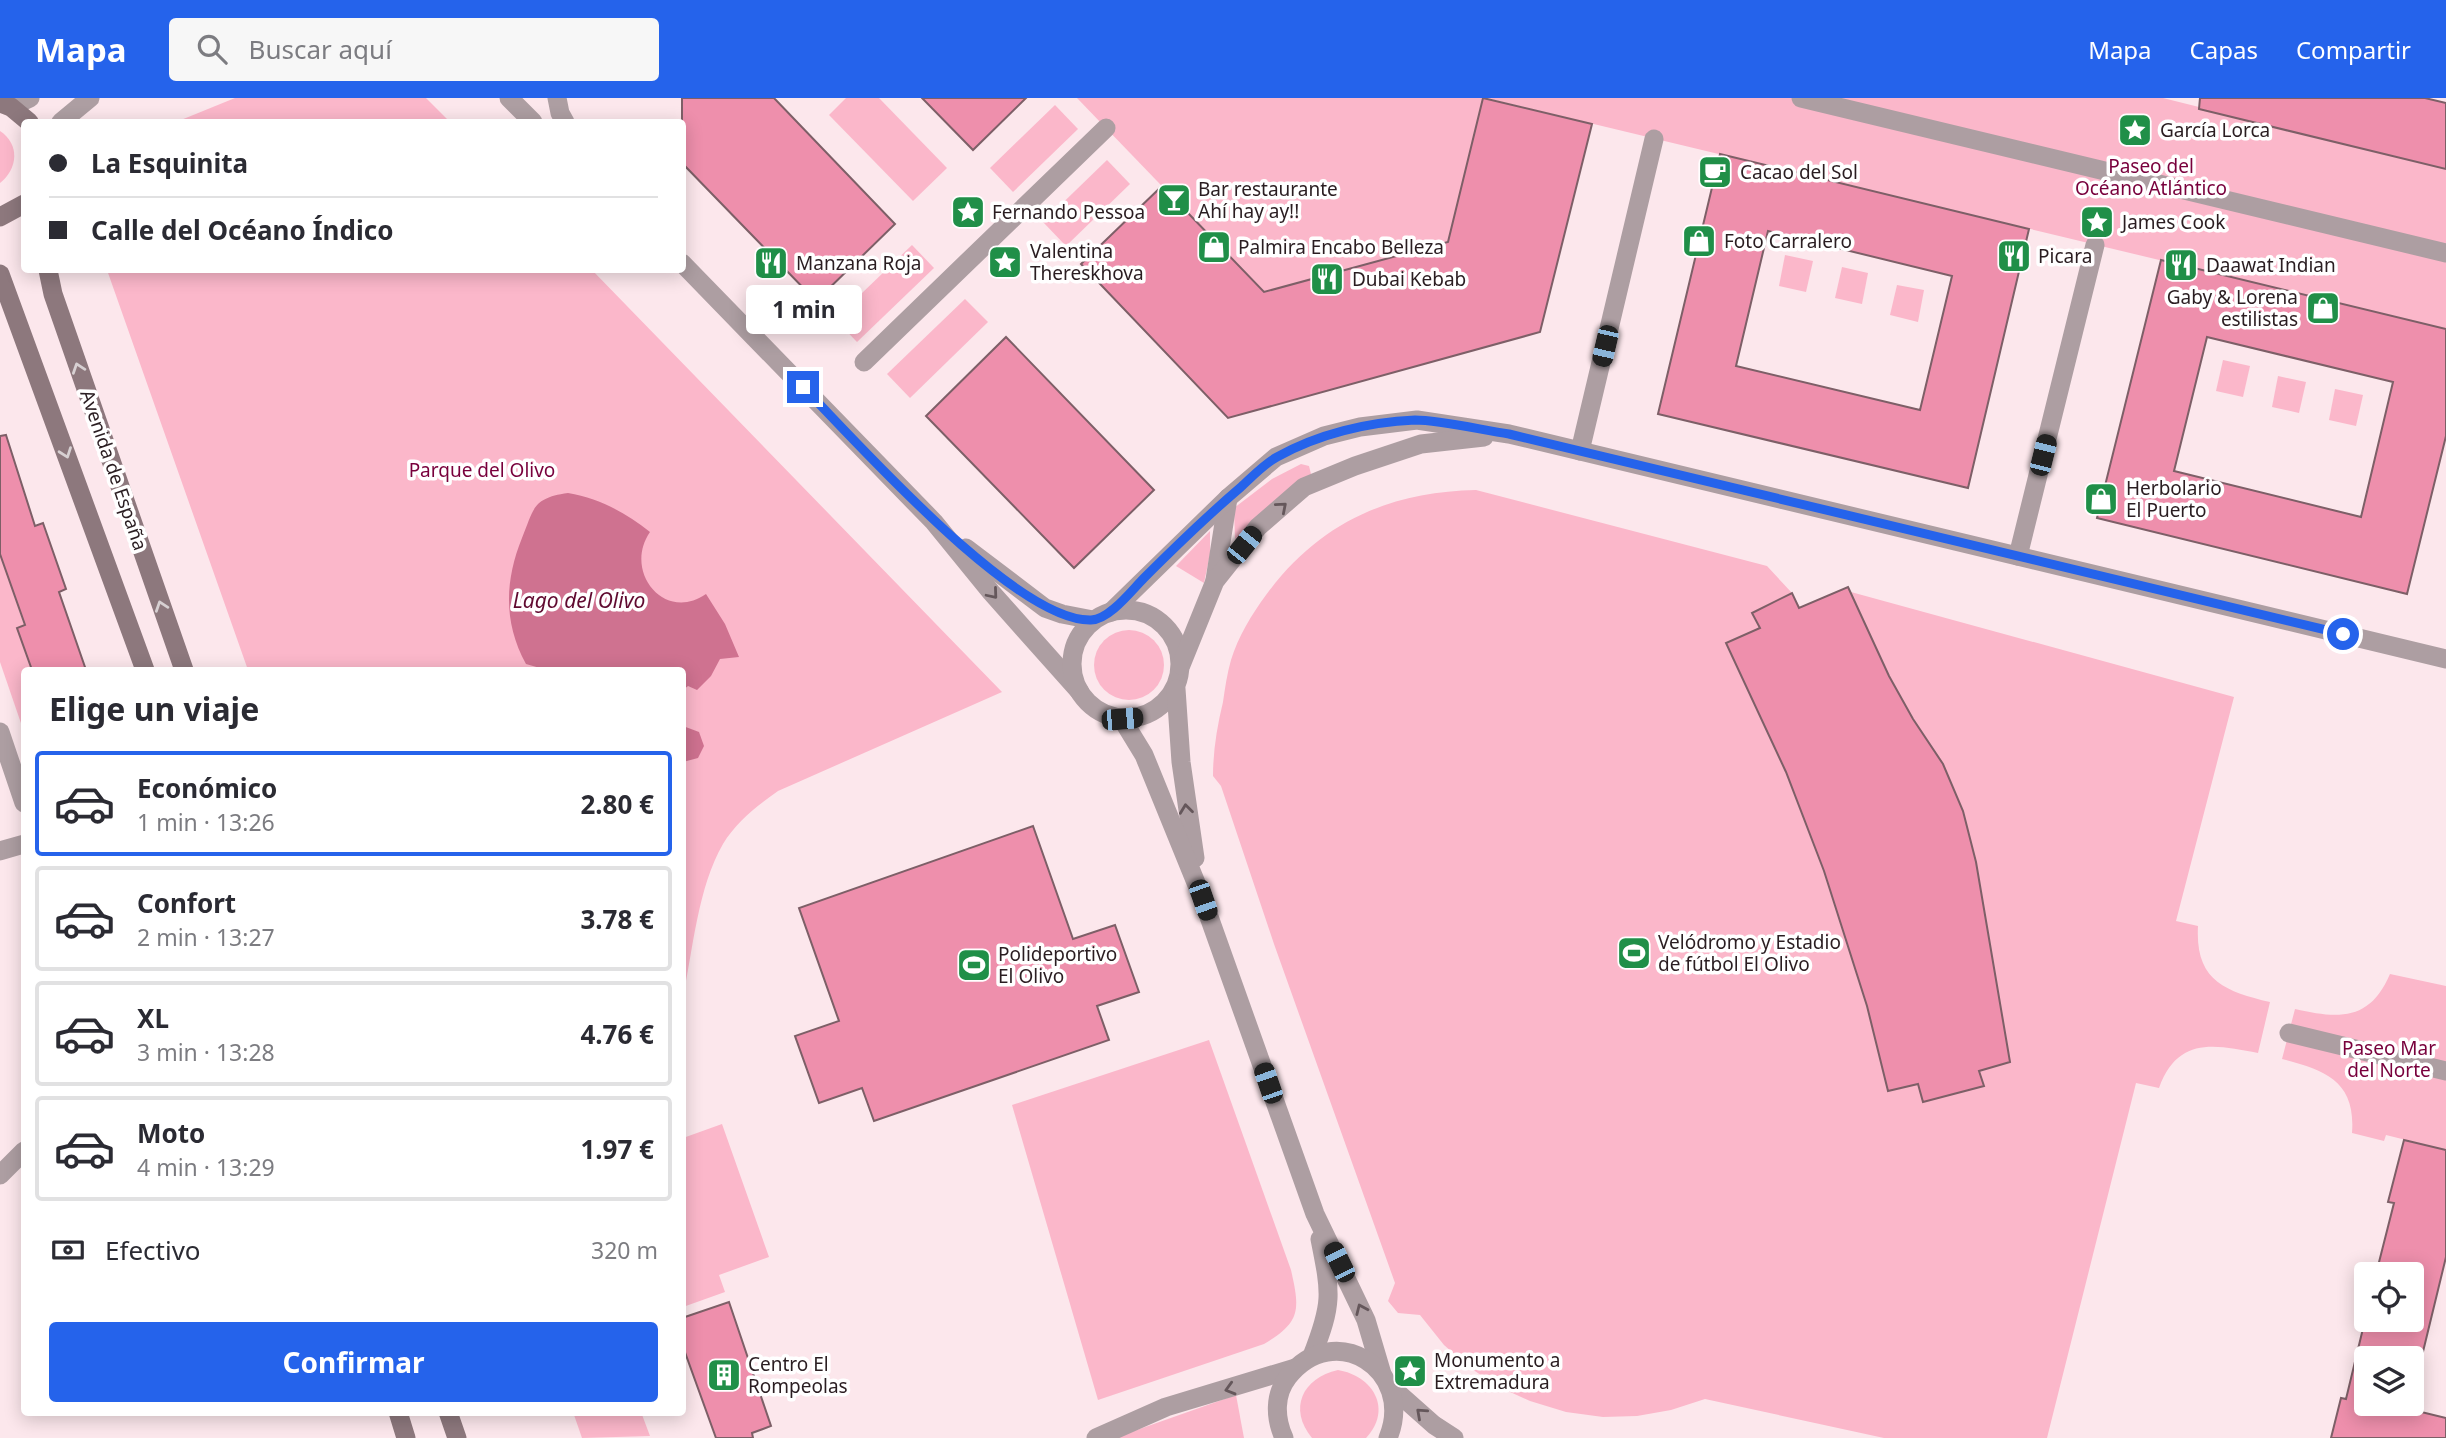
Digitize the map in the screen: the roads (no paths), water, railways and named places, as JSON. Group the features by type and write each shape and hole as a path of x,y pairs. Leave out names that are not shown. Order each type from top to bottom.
{"main road":[{"path":"6,105 25,119"},
{"path":"0,217 21,206"},
{"name":"Avenida de España","path":"49,273 53,294 183,667"},
{"name":"Avenida de España","path":"0,274 144,667"},
{"path":"399,1416 406,1438"},
{"path":"449,1416 457,1438"}],"street":[{"path":"6,105 30,98"},
{"path":"65,119 90,98"},
{"path":"509,98 530,119"},
{"path":"557,98 563,119"},
{"path":"1801,98 2446,253"},
{"path":"864,362 1106,128"},
{"path":"1580,451 1654,139"},
{"path":"2018,556 2095,245"},
{"path":"686,267 934,522 1090,706 1106,715 1122,719 1139,718 1166,702 1176,689"},
{"path":"1080,692 1073,677 1072,662 1075,646 1082,632 1276,457 1324,436 1360,426 1417,420 1509,434 2446,659"},
{"path":"1215,581 1258,527 1304,487 1355,466 1421,444 1509,434"},
{"path":"1203,900 1188,822 1176,689 1181,664 1215,581 1228,498"},
{"path":"934,522 1032,600 1062,614 1102,616 1128,610 1159,620 1171,633 1181,664"},
{"path":"1122,719 1143,755 1203,900 1315,1214 1366,1320 1395,1402 1394,1420 1388,1438"},
{"path":"0,732 21,794"},
{"path":"0,851 21,845"},
{"path":"2288,1033 2446,1071"},
{"path":"0,1175 21,1155"},
{"path":"1312,1356 1325,1322 1330,1290 1315,1214"},
{"path":"1284,1438 1277,1419 1277,1401 1283,1383 1295,1368 1312,1356 1338,1351 1350,1353 1374,1365 1434,1425 1454,1438"},
{"path":"1096,1438 1166,1407 1295,1368"}],"water":[{"name":"Lago del Olivo","path":"568,493 612,507 650,532 643,547 641,562 652,588 663,597 676,602 690,601 706,594 725,624 739,657 720,659 711,676 697,690 686,688 686,667 536,667 526,664 510,617 512,570 532,512 541,502"},
{"path":"686,727 699,732 704,746 698,758 686,761"}],"place":[{"name":"García Lorca","path":"2135,130"},
{"name":"Cacao del Sol","path":"1715,172"},
{"name":"Bar restaurante Ahí hay ay!!","path":"1174,200"},
{"name":"Fernando Pessoa","path":"968,212"},
{"name":"James Cook","path":"2097,222"},
{"name":"Foto Carralero","path":"1699,241"},
{"name":"Palmira Encabo Belleza","path":"1214,247"},
{"name":"Picara","path":"2014,256"},
{"name":"Valentina Thereskhova","path":"1005,262"},
{"name":"Manzana Roja","path":"771,263"},
{"name":"Daawat Indian","path":"2181,265"},
{"name":"Dubai Kebab","path":"1327,279"},
{"name":"Gaby & Lorena estilistas","path":"2323,308"},
{"name":"Herbolario El Puerto","path":"2101,499"},
{"name":"Velódromo y Estadio de fútbol El Olivo","path":"1634,953"},
{"name":"Polideportivo El Olivo","path":"974,965"},
{"name":"Monumento a Extremadura","path":"1410,1371"},
{"name":"Centro El Rompeolas","path":"724,1375"}],"park label":[{"name":"Paseo del Océano Atlántico","path":"2151,177"},
{"name":"Parque del Olivo","path":"482,470"},
{"name":"Paseo Mar del Norte","path":"2389,1059"}]}
